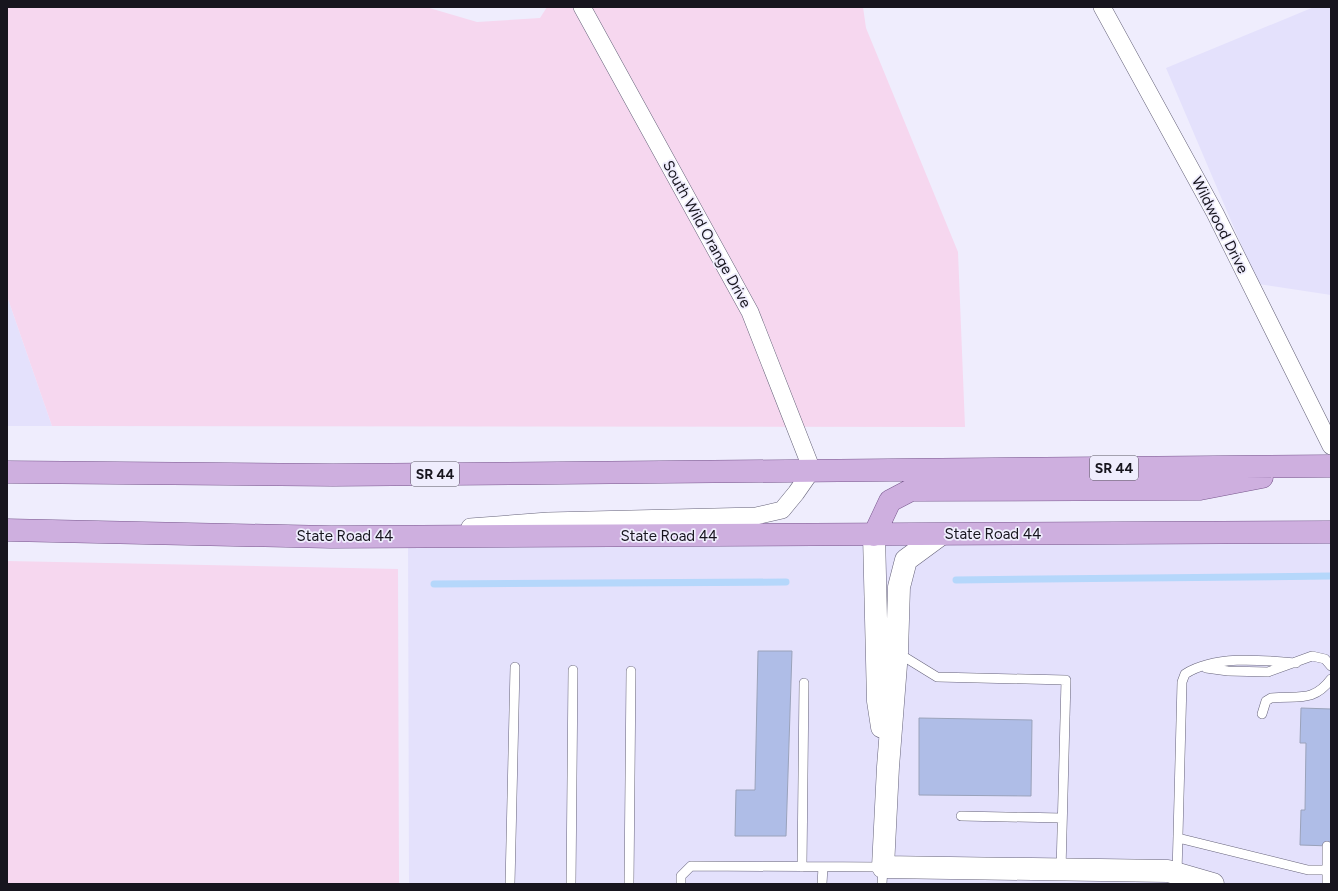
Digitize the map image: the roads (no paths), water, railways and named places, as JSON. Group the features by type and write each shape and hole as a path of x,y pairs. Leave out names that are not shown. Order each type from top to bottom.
{"main road":[{"name":"SR 44","path":"7,472 341,475 1322,466"},
{"path":"874,535 890,501 911,490 1200,488 1322,466"},
{"name":"State Road 44","path":"7,530 351,536 1331,532"}],"street":[{"name":"South Wild Orange Drive","path":"582,7 750,312 812,470"},
{"name":"Wildwood Drive","path":"1102,7 1215,213 1331,446"},
{"path":"351,536 548,521 756,516 782,510 796,494 812,470"},
{"path":"940,534 906,560 899,587 897,652 888,768 882,876 1061,870 1168,871 1213,884"},
{"path":"874,535 878,701 888,768"}],"lane":[{"path":"897,652 937,677 1066,680 1061,870"},
{"path":"1177,874 1182,682 1185,674 1191,670 1200,668 1228,671 1268,672 1312,656 1318,656 1325,659 1331,666"},
{"path":"510,884 515,667"},
{"path":"571,884 574,670"},
{"path":"628,884 631,671"},
{"path":"1262,714 1266,701 1271,698 1316,695 1331,679"},
{"path":"802,867 804,683"},
{"path":"961,816 1062,818"},
{"path":"1178,838 1308,870 1327,870"},
{"path":"1327,846 1327,884"},
{"path":"681,884 681,876 691,866 823,867 882,876"},
{"path":"822,884 823,867"}],"waterway":[{"path":"956,580 1331,576"},
{"path":"434,584 786,582"}]}
